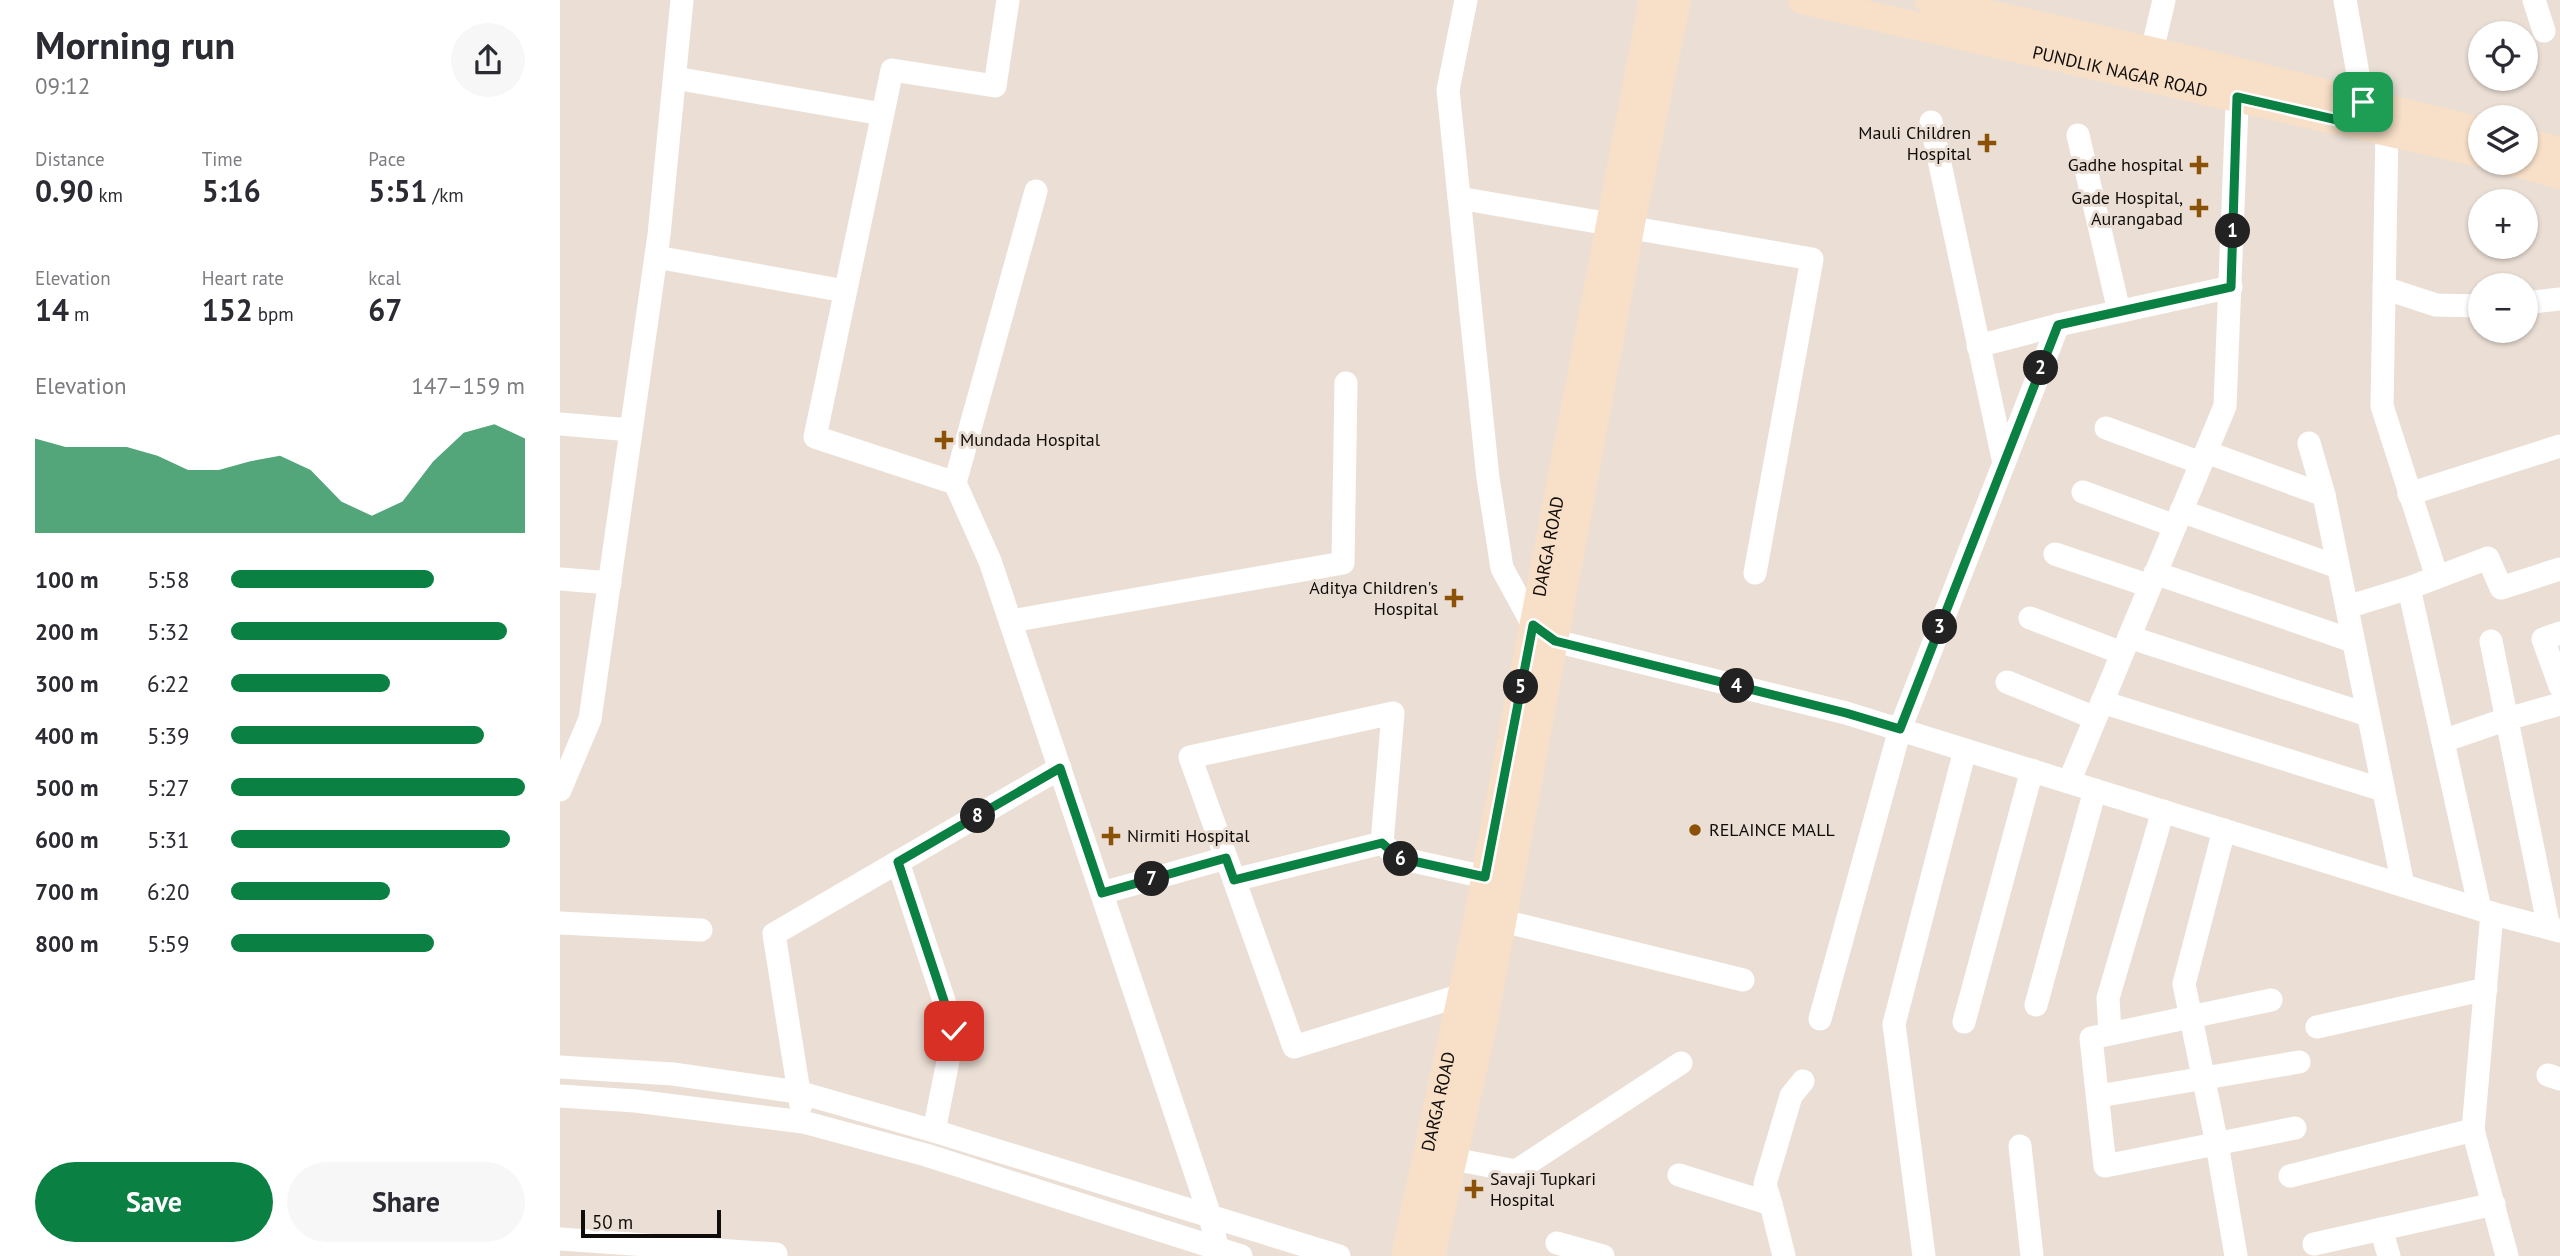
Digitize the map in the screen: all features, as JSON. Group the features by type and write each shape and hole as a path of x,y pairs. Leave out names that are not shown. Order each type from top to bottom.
{"main road":[{"name":"DARGA ROAD","path":"1405,1256 1475,996 1503,921 1544,633 1620,226 1653,0"},
{"name":"DARGA ROAD","path":"1620,226 1677,0"},
{"name":"PUNDLIK NAGAR ROAD","path":"1802,0 2152,51 2238,84"},
{"name":"PUNDLIK NAGAR ROAD","path":"1929,0 1953,20 2359,113 2468,129"},
{"name":"PUNDLIK NAGAR ROAD","path":"2359,113 2387,131 2468,150"},
{"path":"2538,145 2560,151"},
{"path":"2538,169 2560,175"},
{"name":"DARGA ROAD","path":"1431,1256 1453,1158 1475,996 1485,877 1544,633"}],"street":[{"path":"560,790 590,719 656,257 682,0"},
{"path":"955,484 815,437 892,70 995,86 1008,0"},
{"path":"1465,0 1448,90 1488,478 1502,568 1544,633 1846,713 2554,930 2491,641"},
{"path":"2152,51 2164,0"},
{"path":"2345,0 2359,113"},
{"path":"2534,0 2544,31"},
{"path":"675,78 882,114"},
{"path":"2069,782 2225,406 2238,84"},
{"path":"1931,122 2004,463"},
{"path":"2387,131 2382,406 2437,578"},
{"path":"2078,135 2119,312"},
{"path":"1036,191 955,484 990,561 1011,621 1210,1216 1218,1252"},
{"path":"1459,198 1812,259 1755,573"},
{"path":"656,257 845,291"},
{"path":"1979,346 2058,325 2231,287"},
{"path":"2384,288 2437,305 2468,306"},
{"path":"2538,302 2560,299"},
{"path":"1820,1019 1900,729 2058,325"},
{"path":"1011,621 1343,563 1346,383"},
{"path":"560,424 631,430"},
{"path":"2106,428 2324,495"},
{"path":"2309,443 2324,495 2403,885"},
{"path":"2409,494 2560,446"},
{"path":"2084,492 2338,567"},
{"path":"2055,554 2153,579 2353,641"},
{"path":"2347,607 2409,588 2488,558 2501,588 2560,569"},
{"path":"560,579 610,583"},
{"path":"2409,588 2443,741 2486,911 2486,989 2473,1130 2507,1256"},
{"path":"2030,618 2368,715"},
{"path":"2560,633 2543,639 2560,685"},
{"path":"2007,682 2384,790"},
{"path":"2443,741 2560,704"},
{"path":"1382,843 1393,713 1191,757 1294,1047 1475,996"},
{"path":"1924,1256 1894,1024 1965,750"},
{"path":"803,1122 774,934 1060,768"},
{"path":"1964,1021 2032,770"},
{"path":"2036,1005 2095,790"},
{"path":"2110,1033 2108,998 2164,811"},
{"path":"2224,830 2184,984 2217,1144 2235,1256"},
{"path":"1382,843 1399,858 1485,877"},
{"path":"1234,880 1382,843"},
{"path":"1102,893 1226,858"},
{"path":"898,862 954,1031 934,1131"},
{"path":"1503,921 1744,980"},
{"path":"560,923 701,930"},
{"path":"2318,1027 2486,989"},
{"path":"2272,1000 2091,1038 2105,1166 2295,1128"},
{"path":"2099,1096 2299,1062"},
{"path":"1453,1158 1516,1171 1681,1063"},
{"path":"560,1067 673,1074 798,1092 934,1131 1339,1256"},
{"path":"1784,1256 1765,1184 1791,1096 1803,1081"},
{"path":"560,1096 635,1101 803,1122 926,1155 1218,1252 1241,1256"},
{"path":"2290,1176 2473,1130"},
{"path":"2020,1146 2032,1256"},
{"path":"1679,1175 1771,1204"},
{"path":"2314,1244 2494,1204"},
{"path":"2381,1229 2389,1256"},
{"path":"560,1239 776,1254"},
{"path":"1557,1243 1603,1256"}],"place":[{"name":"Mauli Children Hospital","path":"1987,143"},
{"name":"Gadhe hospital","path":"2199,165"},
{"name":"Gade Hospital, Aurangabad","path":"2199,208"},
{"name":"Mundada Hospital","path":"944,440"},
{"name":"Aditya Children's Hospital","path":"1454,598"},
{"name":"RELAINCE MALL","path":"1695,830"},
{"name":"Nirmiti Hospital","path":"1111,836"},
{"name":"Savaji Tupkari Hospital","path":"1474,1189"}],"route":[{"path":"954,1031 898,862 1060,768 1102,893 1226,858 1234,880 1382,843 1399,858 1485,877 1533,625 1555,641 1846,713 1900,729 2058,325 2231,287 2237,97 2355,124 2363,102"}]}
